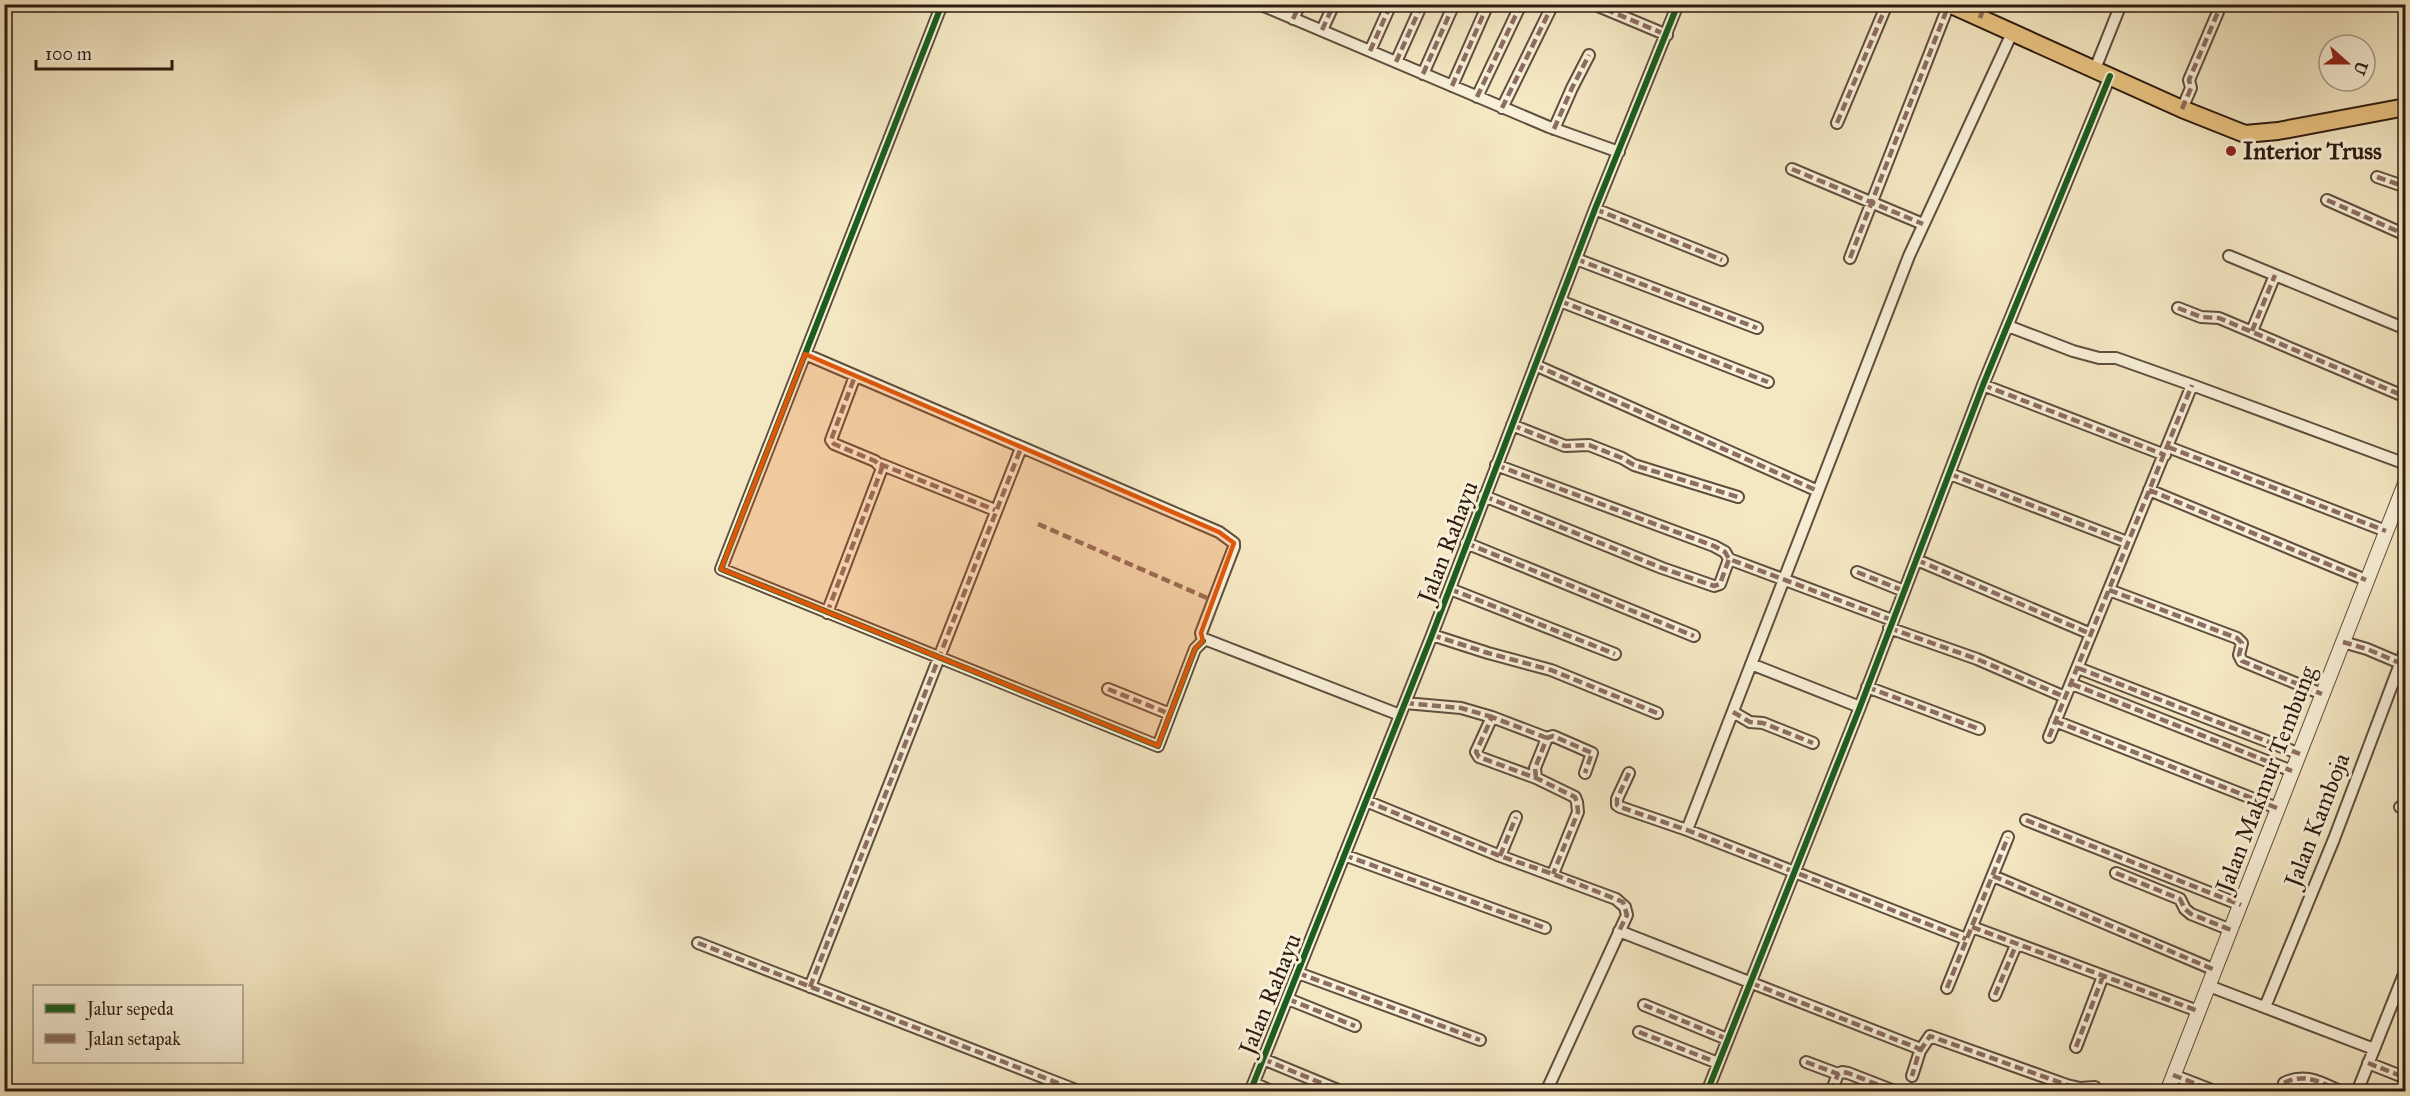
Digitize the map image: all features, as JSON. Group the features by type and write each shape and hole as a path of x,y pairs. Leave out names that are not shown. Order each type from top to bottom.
{"main road":[{"path":"1949,4 1982,11 2012,33 2229,129 2250,134 2278,131 2406,107"}],"street":[{"path":"942,4 721,569 1158,746 1196,650 1203,641 1207,640 1400,715"},
{"path":"1293,19 1300,4"},
{"path":"1322,30 1334,4"},
{"path":"1370,51 1391,4"},
{"path":"1396,62 1422,4"},
{"path":"1423,74 1454,4"},
{"path":"1452,86 1488,4"},
{"path":"1477,97 1521,4"},
{"path":"1502,108 1553,4"},
{"path":"1593,4 1667,34"},
{"name":"Jalan Rahayu","path":"1252,1087 1432,635 1595,209 1678,4"},
{"path":"1837,123 1887,4"},
{"path":"1850,258 1949,4"},
{"path":"1707,1092 2008,326 2102,73 2121,4"},
{"path":"1262,5 1502,108 1619,152"},
{"path":"2182,109 2190,88 2189,80 2218,12"},
{"path":"1687,830 1782,580 1923,224 2012,33"},
{"path":"1554,129 1589,55"},
{"path":"1792,169 1923,224"},
{"path":"2377,177 2406,187"},
{"path":"2327,200 2406,235"},
{"path":"1595,209 1722,260"},
{"path":"2229,256 2406,329"},
{"path":"1576,259 1758,328"},
{"path":"2252,331 2275,275"},
{"path":"1560,301 1768,382"},
{"path":"2178,308 2201,316 2219,318 2375,386 2406,397"},
{"path":"2008,326 2073,351 2098,358 2116,358 2406,464"},
{"path":"805,354 1219,532 1234,543 1234,547 1201,633 1203,641"},
{"path":"1535,364 1818,491"},
{"path":"855,376 831,440 834,444 995,510"},
{"path":"1983,385 2386,531"},
{"path":"2049,737 2192,385"},
{"path":"1512,425 1565,446 1589,445 1634,465 1738,497"},
{"path":"810,987 1021,448"},
{"path":"827,613 880,476 882,468 880,464"},
{"path":"1496,465 1714,546 1725,552 1729,559 1986,662 2065,697"},
{"path":"1950,474 2127,542"},
{"name":"Jalan Makmur Tembung","path":"2167,1092 2406,481"},
{"path":"2149,490 2366,580"},
{"path":"1484,496 1662,568 1714,586 1720,584 1729,559"},
{"path":"1466,543 1694,636"},
{"path":"1917,560 2091,634"},
{"path":"1857,572 1904,591"},
{"path":"1449,589 1615,654"},
{"path":"2109,590 2237,638 2242,643 2239,655 2242,661 2322,694"},
{"path":"1432,635 1551,670 1657,713"},
{"path":"2343,642 2400,663"},
{"name":"Jalan Kamboja","path":"2265,1007 2337,830 2406,648"},
{"path":"1751,664 1860,707"},
{"path":"2078,668 2300,754"},
{"path":"2072,684 2292,771"},
{"path":"1867,687 1979,729"},
{"path":"1108,689 1170,714"},
{"path":"1405,703 1461,708 1547,738 1553,736 1592,753 1585,774"},
{"path":"1733,712 1750,722 1762,723 1813,743"},
{"path":"1492,717 1477,746 1477,755 1533,774 1571,795 1577,802 1578,812 1553,874"},
{"path":"2055,721 2277,808"},
{"path":"1533,774 1547,738"},
{"path":"1629,773 1617,799 1617,805 1966,939"},
{"path":"1366,801 1500,856 1623,902 1627,915 1546,1092"},
{"path":"1500,856 1516,817"},
{"path":"2026,820 2241,905"},
{"path":"1947,988 2008,837"},
{"path":"1344,855 1545,928"},
{"path":"2116,873 2178,897 2185,909 2192,914 2231,930"},
{"path":"1993,876 2216,970"},
{"path":"1972,927 2198,1011"},
{"path":"1619,931 1908,1044 1920,1051"},
{"path":"698,943 1081,1092"},
{"path":"1995,995 2016,945"},
{"path":"1298,973 1480,1040"},
{"path":"2076,1047 2103,976"},
{"path":"2357,1092 2404,977"},
{"path":"2209,986 2374,1049"},
{"path":"1287,999 1355,1026"},
{"path":"1644,1005 1727,1039"},
{"path":"1639,1032 1718,1063"},
{"path":"1912,1076 1920,1051 1930,1036 2067,1085 2080,1088 2095,1087"},
{"path":"1263,1059 1342,1092"},
{"path":"1806,1062 1838,1074 1848,1073 1897,1092"},
{"path":"2368,1063 2406,1078"},
{"path":"1831,1092 1838,1074"},
{"path":"2173,1075 2217,1092"},
{"path":"2284,1083 2297,1078 2309,1078 2342,1092"},
{"path":"1252,1087 1273,1092"}],"highlighted area":[{"path":"805,354 1219,532 1234,543 1201,633 1203,641 1195,649 1158,746 721,569"}],"marked path":[{"path":"1293,19 1300,4"},
{"path":"1322,30 1334,4"},
{"path":"1370,51 1391,4"},
{"path":"1396,62 1422,4"},
{"path":"1423,74 1454,4"},
{"path":"1452,86 1488,4"},
{"path":"1477,97 1521,4"},
{"path":"1502,108 1553,4"},
{"path":"1593,4 1667,35"},
{"path":"1837,123 1887,4"},
{"path":"1850,258 1949,4"},
{"path":"1980,18 1985,4"},
{"path":"2182,109 2191,88 2189,80 2218,12"},
{"path":"1554,129 1589,55"},
{"path":"1792,169 1923,224"},
{"path":"2377,177 2406,187"},
{"path":"2327,200 2406,235"},
{"path":"1595,209 1722,260"},
{"path":"1576,259 1757,328"},
{"path":"2252,331 2275,275"},
{"path":"1560,301 1768,382"},
{"path":"2178,308 2201,317 2219,318 2406,397"},
{"path":"1535,365 1818,491"},
{"path":"827,613 882,468 875,461 834,444 831,440 855,376"},
{"path":"1983,385 2165,455"},
{"path":"2049,737 2192,385"},
{"path":"1512,425 1565,446 1589,445 1634,465 1738,497"},
{"path":"2168,447 2386,531"},
{"path":"810,987 1021,448"},
{"path":"880,464 995,510"},
{"path":"1496,465 1714,546 1725,552 1729,559"},
{"path":"1950,474 2127,542"},
{"path":"2149,490 2366,580"},
{"path":"1484,496 1662,568 1714,586 1720,584 1729,559 1892,620"},
{"path":"1038,524 1214,601"},
{"path":"1466,543 1694,636"},
{"path":"1917,560 2091,634"},
{"path":"1857,572 1904,591"},
{"path":"1450,589 1615,654"},
{"path":"2109,590 2237,638 2242,643 2239,655 2242,661 2322,694"},
{"path":"1889,628 1977,659 2065,697"},
{"path":"1432,635 1551,670 1657,713"},
{"path":"2343,642 2400,663"},
{"path":"2078,668 2300,754"},
{"path":"2072,684 2292,771"},
{"path":"1867,687 1979,729"},
{"path":"1108,689 1170,714"},
{"path":"1405,703 1461,708 1492,717"},
{"path":"1733,712 1750,722 1763,723 1813,743"},
{"path":"1547,738 1492,717 1476,752 1479,757 1536,778 1575,797 1578,812 1553,874"},
{"path":"2055,721 2277,808"},
{"path":"1536,778 1535,768 1547,738 1553,736 1592,753 1585,773"},
{"path":"1629,773 1617,799 1617,805 1620,807 1687,830 1966,939"},
{"path":"1366,801 1500,856 1623,902 1627,915 1619,931"},
{"path":"2400,807 2406,809"},
{"path":"1500,856 1516,817"},
{"path":"2026,820 2241,905"},
{"path":"1947,988 2008,837"},
{"path":"1344,855 1545,928"},
{"path":"2116,873 2180,899 2185,909 2191,914 2231,930"},
{"path":"1993,876 2215,970"},
{"path":"1972,927 2198,1011"},
{"path":"698,943 1081,1092"},
{"path":"1995,995 2016,945"},
{"path":"1298,973 1480,1040"},
{"path":"2076,1047 2103,976"},
{"path":"2401,980 2406,981"},
{"path":"1751,983 1920,1049 1912,1076"},
{"path":"1288,999 1355,1026"},
{"path":"1644,1005 1727,1039"},
{"path":"1639,1032 1718,1063"},
{"path":"1920,1051 1930,1036 2067,1085 2080,1088 2095,1087"},
{"path":"1263,1059 1343,1092"},
{"path":"1806,1062 1838,1074 1848,1073 1897,1092"},
{"path":"2368,1063 2406,1078"},
{"path":"1831,1092 1838,1074"},
{"path":"2173,1075 2217,1092"},
{"path":"2284,1083 2299,1078 2313,1080 2342,1092"}],"cycle path":[{"path":"942,4 721,569 1158,746 1195,649 1203,641"},
{"path":"1250,1092 1432,635 1595,209 1678,4"},
{"path":"1707,1092 1860,707 1983,385 2110,76"}],"place":[{"name":"Interior Truss","path":"2231,151"}]}
